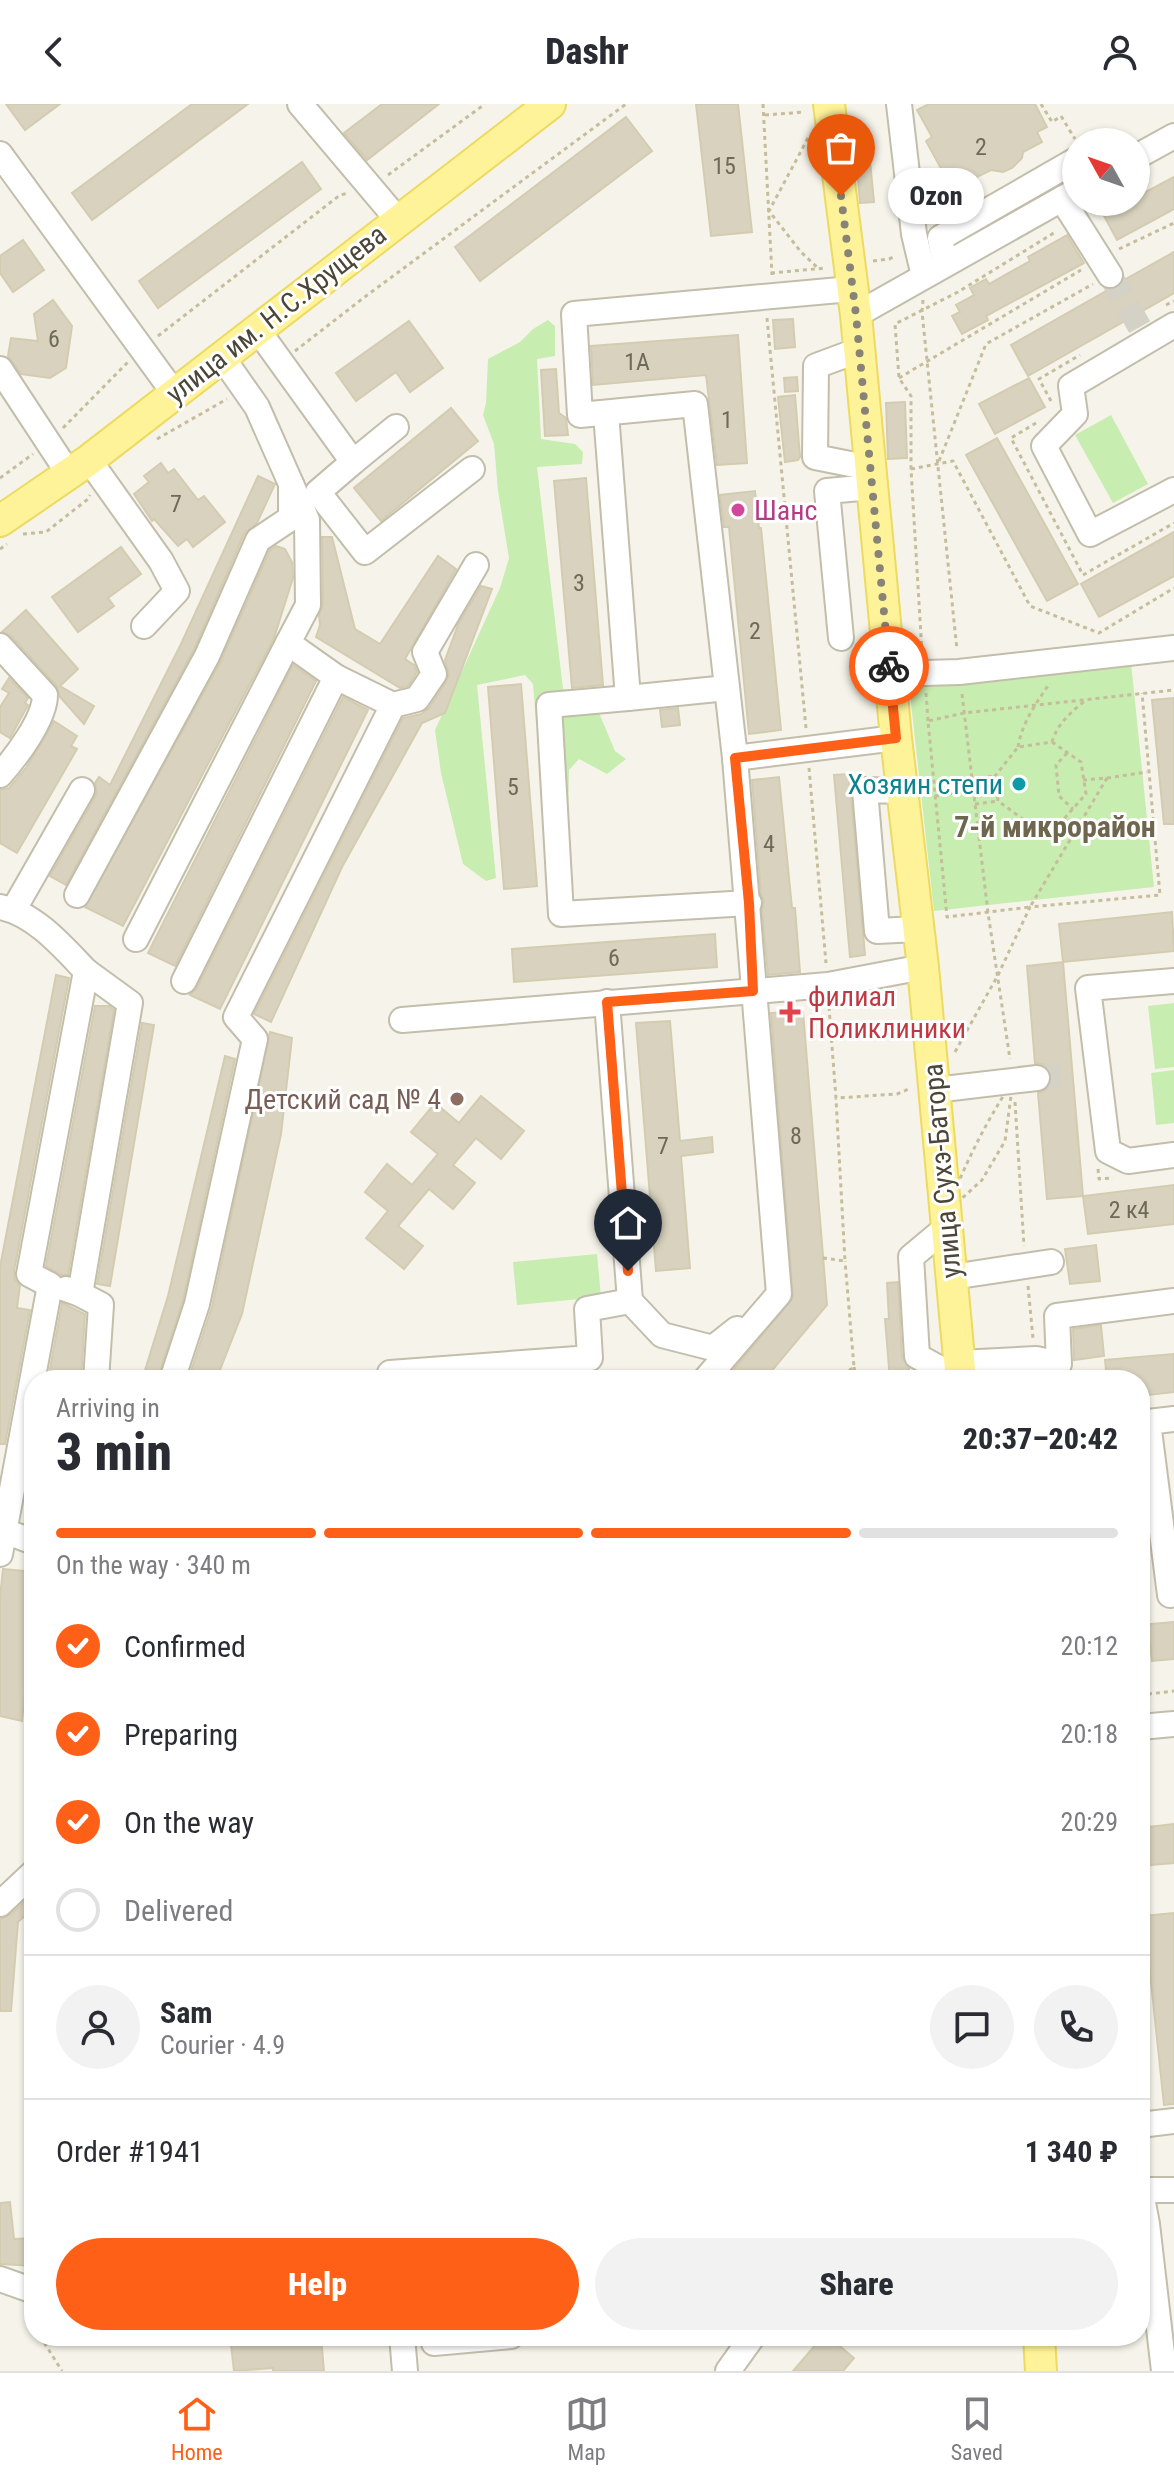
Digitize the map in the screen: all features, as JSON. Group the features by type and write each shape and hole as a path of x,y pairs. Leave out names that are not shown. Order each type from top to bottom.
{"main road":[{"name":"улица им. Н.С.Хрущева","path":"11,532 174,393 550,104"},
{"name":"улица Сухэ-Батора","path":"817,108 852,289 859,350 896,738 923,967 960,1370"},
{"path":"1040,2346 1041,2371"}],"street":[{"path":"300,104 398,220"},
{"path":"899,104 917,247 935,270"},
{"path":"1150,149 1174,136"},
{"path":"0,154 174,393"},
{"path":"935,270 940,238 1062,168"},
{"path":"714,1370 779,1294 753,991 749,903 695,404 580,415 574,314 852,289 935,270 1062,199"},
{"path":"1074,216 1105,267"},
{"path":"1168,316 1071,386 1075,414 1044,446 1090,534 1174,490"},
{"path":"257,329 353,462"},
{"path":"859,350 816,366 815,457 871,478"},
{"path":"136,939 308,605 307,520 257,407 222,357"},
{"path":"0,369 48,442 85,469 161,561 177,591 144,626"},
{"path":"606,413 628,698"},
{"path":"396,427 318,492 365,552 472,469"},
{"path":"841,638 827,491 871,478"},
{"path":"77,895 207,656 258,540 291,518 291,484"},
{"path":"288,643 336,677 393,705 417,699 434,674 425,652 476,565"},
{"path":"0,646 45,695 45,706 15,757 0,775"},
{"path":"890,674 959,672 1174,648"},
{"path":"184,981 336,677"},
{"path":"727,688 549,705 561,914 749,903"},
{"path":"175,1370 197,1304 255,1039 236,1017 393,705"},
{"path":"735,758 896,738"},
{"path":"80,1294 130,1003 86,971 56,939 7,908 82,790"},
{"path":"902,791 865,790 877,931 918,929"},
{"path":"402,1020 828,985 923,967"},
{"path":"86,971 29,1274 101,1305 97,1370"},
{"path":"1174,981 1088,988 1108,1151 1128,1161 1174,1155"},
{"path":"607,1002 630,1301 662,1335 713,1348 779,1294"},
{"path":"1073,1074 1097,1071"},
{"path":"935,1090 1025,1080"},
{"path":"946,1220 911,1257 917,1356 950,1370"},
{"path":"952,1277 1051,1262"},
{"path":"34,1370 50,1285"},
{"path":"430,1370 590,1358 587,1309 630,1301"},
{"path":"980,1370 1036,1359 1059,1364 1057,1316 1174,1301"},
{"path":"1150,1422 1174,1419"},
{"path":"24,1425 2,1543 24,1542"},
{"path":"1150,1438 1170,1595 1174,1594"},
{"path":"1150,1726 1174,1724"},
{"path":"0,1904 24,1881"},
{"path":"1150,2124 1174,2121"},
{"path":"1150,2189 1174,2190"},
{"path":"1150,2250 1164,2371"},
{"path":"0,2279 24,2287"},
{"path":"403,2346 405,2371"},
{"path":"728,2371 746,2346"}],"path":[{"path":"0,478 48,442 141,349 340,195 370,188 485,104"},
{"path":"281,362 626,104"},
{"path":"763,104 772,280"},
{"path":"1041,104 1052,122 1061,116 1068,128"},
{"path":"764,115 817,108"},
{"path":"769,211 809,135"},
{"path":"769,211 801,252 819,269 852,289 889,259 917,247"},
{"path":"1075,220 922,312 895,324 899,378 911,396 911,469 924,673 947,917 1030,907 1107,778"},
{"path":"938,464 986,344 1174,223"},
{"path":"899,378 1105,267"},
{"path":"771,273 819,269"},
{"path":"935,270 922,312 959,672 988,913 1025,1080 1026,1265 1036,1359"},
{"path":"1168,316 1174,301"},
{"path":"1056,411 1039,379 1088,350"},
{"path":"151,443 244,389"},
{"path":"1045,418 1011,438 1083,575 1174,523"},
{"path":"911,469 953,461 1030,606 1099,633 1174,588"},
{"path":"0,549 11,532 46,532 88,499 85,469"},
{"path":"928,721 964,713 1174,690"},
{"path":"1052,742 1054,733 1072,711 1087,699"},
{"path":"972,779 995,776 1018,747 1020,735 1034,705"},
{"path":"975,804 998,801 1031,825 1062,821 1086,794 1081,762 1052,742 1018,747"},
{"path":"1067,753 1056,765 1059,796 1073,809"},
{"path":"1083,780 1149,772"},
{"path":"995,776 998,801"},
{"path":"935,796 974,790"},
{"path":"946,1220 962,1173 990,1115 1025,1080"},
{"path":"946,1220 982,1180 1005,1141 1025,1080"},
{"path":"836,1098 854,1370"},
{"path":"823,1258 845,1261"},
{"path":"850,1370 854,1367"},
{"path":"1150,1694 1174,1691"},
{"path":"46,2346 62,2371"}],"green space":[{"path":"548,320 555,326 555,356 537,359 541,439 575,444 583,452 582,464 537,467 563,689 599,690 597,708 615,751 626,759 607,774 579,759 569,770 568,819 544,820 533,684 525,675 477,685 496,878 486,881 463,864 441,773 435,730 500,588 509,558 494,444 483,415 488,359 520,342"},
{"path":"1111,415 1148,484 1113,503 1075,435"},
{"path":"1131,662 1154,887 934,911 909,685"},
{"path":"1174,1003 1174,1067 1155,1069 1148,1006"},
{"path":"1174,1070 1174,1123 1156,1125 1151,1073"},
{"path":"597,1254 601,1297 517,1305 513,1262"}],"building":[{"path":"6,104 60,104 25,130"},
{"path":"192,104 248,104 92,220 72,193"},
{"path":"382,104 439,104 367,160 344,133"},
{"path":"696,104 738,104 752,232 711,236"},
{"path":"929,104 1035,104 1047,127 1037,132 1042,142 1023,152 1022,158 1012,168 1003,172 991,170 967,182 964,175 949,183 926,141 932,137 917,110"},
{"path":"626,117 652,151 480,281 455,247"},
{"path":"868,140 874,202 860,203 855,141"},
{"path":"302,162 321,189 158,308 139,281"},
{"path":"1174,177 1174,209 1117,240 1104,216 1150,216 1150,190"},
{"path":"1067,235 1084,263 986,316 988,320 962,334 952,316 960,312 956,305 974,295 970,288 986,279 989,284"},
{"path":"23,240 44,270 13,292 0,273 0,256"},
{"path":"1174,252 1174,293 1028,376 1011,345 1108,290 1117,288 1124,280"},
{"path":"53,300 72,326 66,368 50,378 21,374 8,356 11,338 38,341 34,314"},
{"path":"793,319 795,347 775,349 773,320"},
{"path":"409,321 443,368 410,392 396,372 356,401 336,373"},
{"path":"738,335 747,463 717,465 706,375 593,385 591,346"},
{"path":"556,369 559,413 566,418 568,435 545,436 541,370"},
{"path":"797,377 798,391 785,392 784,378"},
{"path":"1029,378 1045,407 995,434 979,404"},
{"path":"795,395 800,457 785,462 778,397"},
{"path":"905,402 907,458 888,459 886,403"},
{"path":"451,408 478,441 381,521 354,488"},
{"path":"997,438 1078,584 1047,601 966,455"},
{"path":"161,463 168,473 174,469 198,500 204,496 225,522 193,547 187,539 178,546 154,519 152,521 134,494 149,482 144,476"},
{"path":"258,476 275,484 257,523 244,534 194,649 66,885 50,876 95,797 95,783 99,777 110,785 181,644"},
{"path":"586,478 603,685 572,688 554,481"},
{"path":"755,491 781,730 749,734 729,527 724,527 720,495"},
{"path":"1174,532 1174,576 1099,617 1081,584"},
{"path":"322,537 332,537 355,629 380,644 438,556 456,569 405,659 414,665 417,672 408,686 400,688 316,637 323,605"},
{"path":"276,546 285,549 292,562 293,578 274,638 123,926 85,907 220,663 270,550"},
{"path":"121,547 141,574 108,598 114,606 78,632 52,597"},
{"path":"481,586 492,589 445,713 422,723 342,867 271,1022 254,1014 403,718 421,714 429,708 446,682 449,675 445,660 458,625"},
{"path":"26,610 78,669 60,686 94,706 84,724 60,697 56,685 11,636 2,632"},
{"path":"293,665 316,681 175,966 148,953"},
{"path":"9,678 28,698 25,703 28,705 10,738 0,732 0,707 9,693 2,689"},
{"path":"521,684 537,886 504,889 488,687"},
{"path":"343,697 368,710 220,1009 190,995 197,988"},
{"path":"1174,698 1174,824 1164,824 1152,700"},
{"path":"678,708 680,725 662,727 660,710"},
{"path":"54,721 77,736 71,746 77,749 17,853 0,843 0,790 9,788 26,768"},
{"path":"849,774 865,955 850,957 834,775"},
{"path":"779,777 800,972 768,975 752,780"},
{"path":"1172,912 1174,951 1063,962 1059,924"},
{"path":"715,934 717,967 514,982 512,949"},
{"path":"1063,962 1083,1196 1047,1199 1038,1093 1047,1089 1052,1077 1048,1068 1035,1063 1027,966"},
{"path":"56,975 69,978 14,1271 15,1280 20,1285 17,1308 30,1310 5,1444 0,1444 0,1267"},
{"path":"95,1006 109,1006 114,1010 68,1275 61,1275 46,1266"},
{"path":"803,1012 827,1305 772,1370 733,1370 793,1298 771,1013"},
{"path":"670,1021 680,1141 712,1137 713,1152 681,1156 690,1268 656,1271 636,1023"},
{"path":"142,1023 154,1025 110,1286 97,1284"},
{"path":"270,1032 292,1038 281,1134 242,1314 220,1370 191,1370 212,1307"},
{"path":"225,1056 235,1059 183,1300 160,1370 145,1370 168,1296"},
{"path":"481,1096 524,1131 501,1159 476,1138 453,1165 475,1183 453,1209 429,1189 398,1226 423,1246 404,1269 366,1238 388,1211 365,1192 387,1164 412,1185 438,1154 411,1132 435,1103 459,1123"},
{"path":"1174,1185 1174,1224 1088,1234 1083,1196"},
{"path":"1096,1245 1100,1281 1070,1284 1065,1249"},
{"path":"898,1282 902,1357 909,1370 889,1370 885,1319 889,1319 887,1283"},
{"path":"62,1303 85,1314 82,1370 50,1370"},
{"path":"1101,1325 1104,1356 1074,1360 1073,1329"},
{"path":"1174,1354 1174,1392 1150,1395 1150,1370 1106,1370 1105,1360"},
{"path":"3,1569 24,1571 22,1721 0,1716 0,1597"},
{"path":"1174,1622 1174,1659 1152,1661 1150,1624"},
{"path":"1174,1824 1174,1863 1150,1865 1150,1827"},
{"path":"24,1902 24,1917 18,1922 11,2011 0,2011 0,1919 10,1915"},
{"path":"1174,1913 1174,2104 1164,2105 1150,1973 1150,1915"},
{"path":"10,2202 14,2239 24,2238 24,2265 0,2264 0,2203"},
{"path":"231,2346 322,2346 324,2371 273,2371 273,2368 234,2371"},
{"path":"814,2346 840,2346 854,2358 843,2371 793,2371"}],"tunnel":[{"path":"1110,275 1147,340"},
{"path":"1037,1078 1073,1074"}],"way so far":[{"path":"841,196 856,315 889,666"}],"place":[{"name":"Ozon","path":"841,196"},
{"name":"Шанс","path":"738,510"},
{"name":"Хозяин степи","path":"1019,784"},
{"name":"филиал Поликлиники","path":"790,1012"},
{"name":"Детский сад № 4","path":"457,1099"}],"district":[{"name":"7-й микрорайон","path":"1055,826"}],"route":[{"path":"628,1271 607,1002 753,991 749,903 735,758 896,738 889,666"}]}
